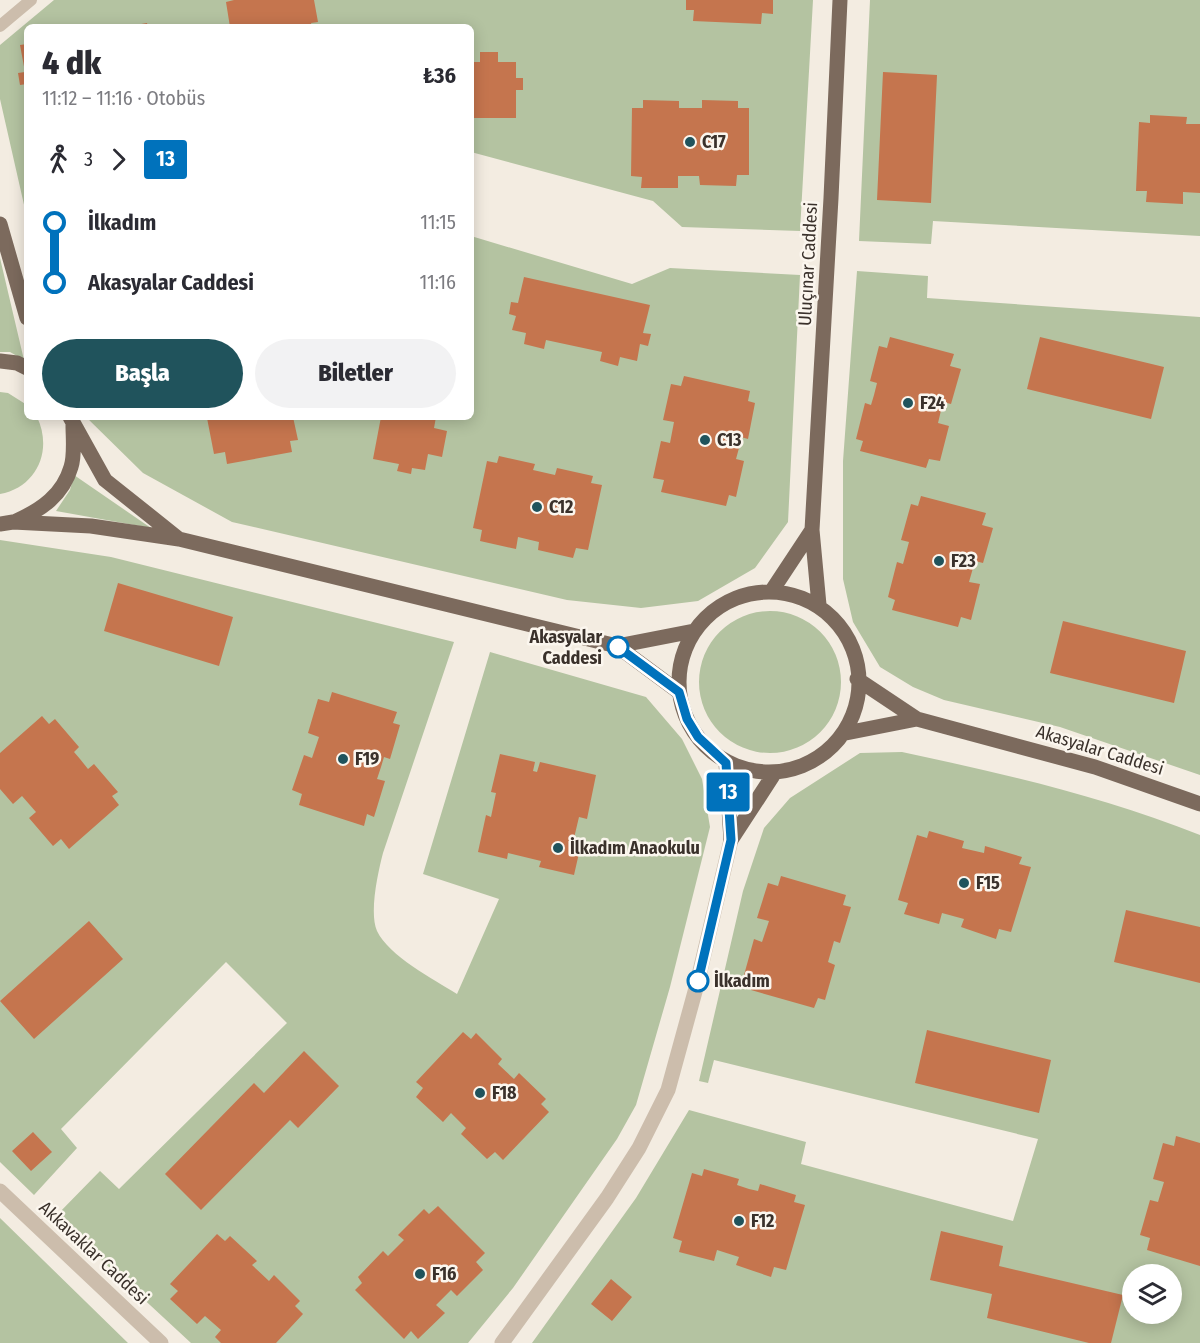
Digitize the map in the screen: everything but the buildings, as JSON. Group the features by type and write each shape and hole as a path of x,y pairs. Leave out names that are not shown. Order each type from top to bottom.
{"main road":[{"name":"Uluçınar Caddesi","path":"819,605 812,531 831,208 840,0"},
{"path":"0,224 24,308"},
{"path":"0,362 17,363 24,366"},
{"path":"7,523 39,510 59,492 72,466 72,421"},
{"path":"72,421 105,480 179,539"},
{"path":"7,523 91,526 179,539 617,646 679,692"},
{"path":"773,589 812,531"},
{"path":"773,589 799,595 819,605 835,618 852,647 857,679 855,705 846,733 834,746 811,763 774,774 751,771 726,763 698,737 687,719 679,692 682,659 694,632 715,608 729,600 759,591 773,589"},
{"path":"617,646 694,632"},
{"path":"857,679 917,719"},
{"path":"846,733 917,719"},
{"name":"Akasyalar Caddesi","path":"917,719 1095,767 1200,804"},
{"path":"726,763 731,840"},
{"path":"731,840 774,774"}],"street":[{"path":"502,1343 607,1198 639,1148 668,1090 696,988 731,840"},
{"name":"Akkavaklar Caddesi","path":"0,1191 161,1343"}],"lane":[{"path":"0,26 31,0"}],"green space":[{"path":"54,0 813,0 800,231 682,227 653,201 474,153 474,24 25,24"},
{"path":"870,0 1200,0 1200,236 933,221 931,244 859,241"},
{"path":"24,25 24,205 0,99 0,45"},
{"path":"474,237 632,284 670,268 800,275 788,522 755,568 698,601 641,608 567,600 232,522 143,473 89,420 474,420"},
{"path":"0,258 24,360 10,352 0,352"},
{"path":"857,271 928,276 927,298 1200,317 1200,775 1060,727 944,700 913,687 880,667 853,622 843,579 843,461"},
{"path":"0,392 8,393 24,403 24,420 38,420 43,442 42,454 32,475 24,484 0,494"},
{"path":"74,475 151,528 56,511 70,490"},
{"path":"0,540 111,557 454,642 383,853 375,892 374,914 377,931 391,949 412,966 457,994 499,899 423,874 490,652 646,697 682,739 702,779 710,827 670,987 636,1105 617,1139 513,1288 468,1343 191,1343 55,1217 100,1171 119,1189 287,1023 226,962 61,1129 77,1148 34,1195 0,1162"},
{"path":"770,611 797,616 821,631 836,655 841,682 836,709 821,733 797,748 770,753 743,748 719,733 704,709 699,682 704,655 719,631 743,616"},
{"path":"902,752 1090,797 1200,835 1200,1343 532,1343 636,1198 689,1110 806,1142 801,1164 1013,1221 1038,1139 714,1060 708,1083 699,1081 743,891 764,828 790,798 860,753"},
{"path":"0,1218 128,1343 0,1343"}],"bus line":[{"name":"13","path":"618,647 679,692 687,719 698,737 726,763 731,840 698,981"}],"place":[{"name":"C17","path":"690,142"},
{"name":"F24","path":"908,403"},
{"name":"C13","path":"705,440"},
{"name":"C12","path":"537,507"},
{"name":"F23","path":"939,561"},
{"name":"Akasyalar Caddesi","path":"618,647"},
{"name":"F19","path":"343,759"},
{"name":"İlkadım Anaokulu","path":"558,848"},
{"name":"F15","path":"964,883"},
{"name":"İlkadım","path":"698,981"},
{"name":"F18","path":"480,1093"},
{"name":"F12","path":"739,1221"},
{"name":"F16","path":"420,1274"}]}
